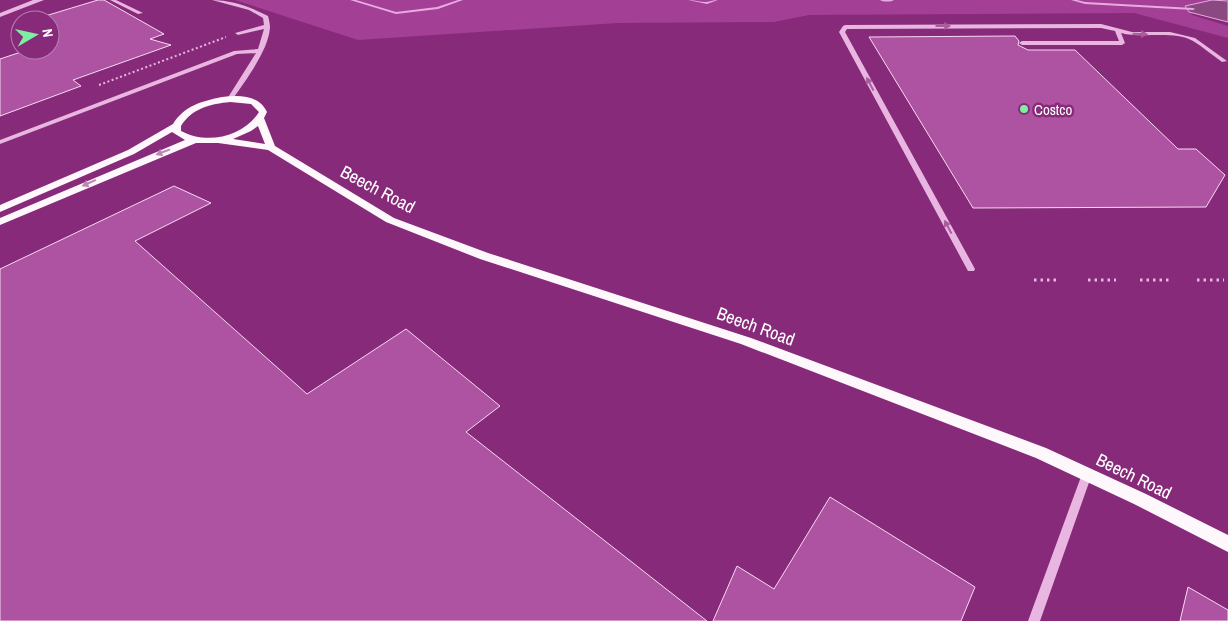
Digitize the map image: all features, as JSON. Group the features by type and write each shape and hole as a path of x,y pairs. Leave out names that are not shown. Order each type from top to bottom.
{"main road":[{"path":"0,209 131,152 176,126 185,114 194,108 230,98 254,101 261,106 263,112 260,119 244,132 218,140 183,138 177,132 176,126"},
{"path":"260,119 270,148"},
{"path":"0,222 133,164 194,140"},
{"name":"Beech Road","path":"218,140 270,148 390,220 484,256 746,341 1041,453 1140,499 1228,544"}],"street":[{"path":"0,15 42,0"},
{"path":"112,0 140,13"},
{"path":"214,0 251,9 266,17 268,26 265,42 230,98"},
{"path":"238,32 268,26"},
{"path":"971,269 842,32 845,27 1101,26 1132,34 1170,34 1192,39 1224,61"},
{"path":"1022,43 1122,43 1118,31"},
{"path":"0,142 236,52 259,51"},
{"path":"1034,621 1087,474"}],"path":[{"path":"99,85 238,32"},
{"path":"1034,280 1059,280"},
{"path":"1088,280 1116,280"},
{"path":"1140,280 1169,280"},
{"path":"1197,280 1224,280"}],"shaded area":[{"path":"235,0 1212,0 1186,6 1192,15 1228,26 1228,38 1134,13 809,15 774,22 618,23 358,40"},
{"path":"1212,0 1228,1 1228,22 1189,12 1185,6"}],"building":[{"path":"98,0 104,0 164,34 150,39 171,45 73,80 81,86 0,116 0,59 10,56 10,60 60,60 60,12"},
{"name":"Costco","path":"1015,36 1019,41 1018,45 1028,50 1075,50 1178,149 1196,149 1225,175 1206,207 973,208 869,37"},
{"path":"174,186 211,203 135,241 307,394 406,329 500,406 466,432 707,621 0,621 0,269"},
{"path":"830,497 975,587 961,621 713,621 737,566 774,589"},
{"path":"1188,587 1228,610 1228,621 1180,621"}],"waterway":[{"path":"352,0 396,13 438,8 461,0"},
{"path":"690,0 707,3 716,0"},
{"path":"882,0 892,0"},
{"path":"1073,0 1085,3 1193,9"}],"place":[{"name":"Costco","path":"1024,109"}]}
